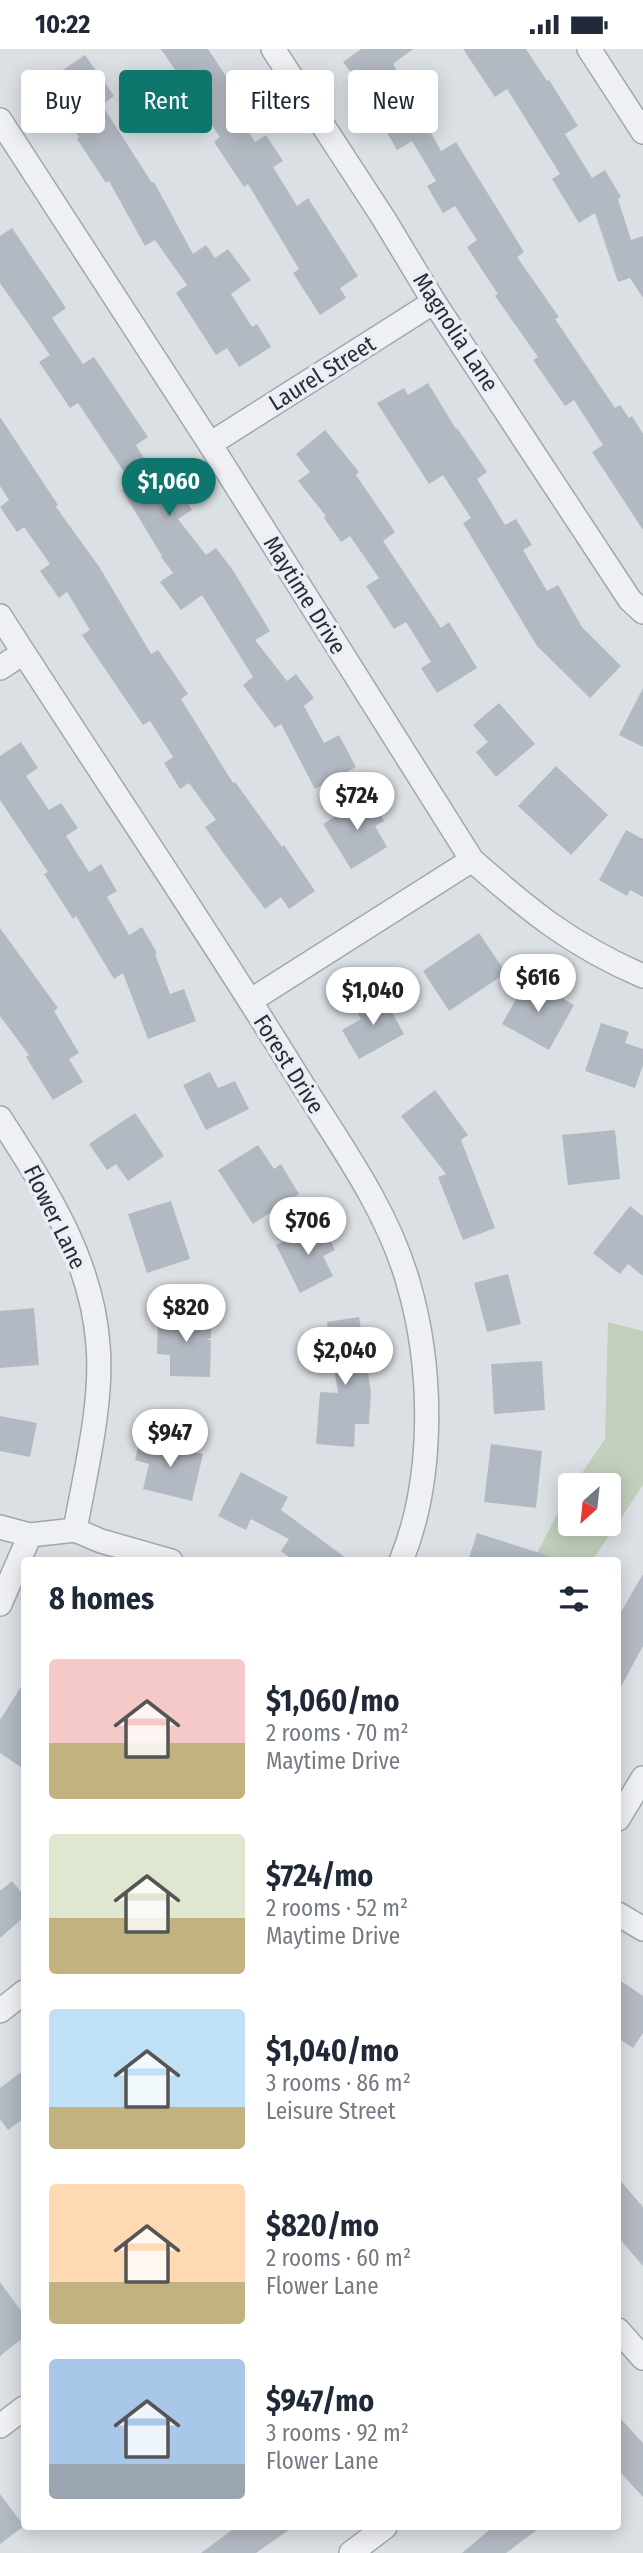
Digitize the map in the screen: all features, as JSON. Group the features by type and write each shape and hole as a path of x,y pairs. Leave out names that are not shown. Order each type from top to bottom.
{"street":[{"name":"Magnolia Lane","path":"273,49 384,219 434,302 630,600 643,612"},
{"path":"589,49 643,132"},
{"name":"Maytime Drive","path":"0,120 6,144 210,444 472,860 532,913 568,939 643,976"},
{"name":"Laurel Street","path":"210,444 434,302"},
{"name":"Forest Drive","path":"0,616 250,1001 383,1216 408,1281 424,1356 426,1435 417,1508 402,1557"},
{"path":"0,668 23,653"},
{"path":"250,1001 472,860"},
{"name":"Flower Lane","path":"0,1118 44,1186 71,1239 89,1289 99,1346 96,1412 75,1530"},
{"path":"0,1527 30,1535 75,1530 101,1541 158,1557"},
{"path":"0,1604 30,1535"},
{"path":"621,1814 643,1779"},
{"path":"621,1916 643,1930"},
{"path":"0,2011 21,1994"},
{"path":"621,2340 643,2358"},
{"path":"0,2426 21,2409"},
{"path":"351,2553 381,2530"}],"green space":[{"path":"608,1322 643,1331 643,1485 621,1518 621,1473 582,1473 605,1439"},
{"path":"558,1512 558,1537 608,1537 595,1557 535,1557"}],"building":[{"path":"161,49 208,49 226,76 226,133 249,133 255,142 266,135 283,161 273,167 297,206 308,198 358,276 340,288 346,298 320,315 293,273 299,269 248,184 244,187 214,142 220,137 212,125 212,70 175,70"},
{"path":"361,49 413,49 393,64 396,70 349,70 343,62"},
{"path":"463,49 526,49 547,81 549,80 578,126 565,134 592,178 605,170 621,197 618,199 631,240 643,236 643,298 630,278 618,282 595,213 579,223 552,179 560,174 507,89 495,97"},
{"path":"85,55 96,70 63,70"},
{"path":"105,83 114,96 105,103"},
{"path":"105,110 152,183 154,182 193,254 206,245 215,258 228,249 251,280 231,294 252,327 257,324 271,347 239,367 227,348 216,355 176,293 187,285 155,240 145,246 109,181 106,183 77,139 79,137 76,133 105,133"},
{"path":"387,133 431,133 441,151 456,142 524,252 517,257 559,317 555,319 615,408 620,405 629,418 632,416 643,434 643,530 592,452 603,445 574,400 565,406 533,360 538,357 495,296 498,294 467,247 477,240 455,206 443,213 427,186 436,181 412,141 397,150"},
{"path":"12,228 66,308 52,318 83,364 94,357 148,437 136,445 164,492 177,485 192,510 178,519 206,555 216,548 270,631 255,640 287,681 296,674 314,698 304,706 324,743 339,735 356,767 315,789 281,724 275,728 243,685 253,677 202,595 181,610 160,582 173,573 122,490 132,484 78,403 70,408 39,362 50,355 0,283 0,236"},
{"path":"428,383 487,472 477,479 505,525 516,519 532,545 523,550 547,591 558,585 582,627 621,666 590,698 537,646 463,523 471,518 443,475 429,484 377,403 404,388 408,395"},
{"path":"0,417 58,505 56,507 100,568 151,654 158,650 188,694 181,699 233,783 235,782 282,847 284,845 315,891 289,909 281,897 265,909 224,854 205,827 216,820 189,783 180,789 164,763 173,757 150,721 143,725 82,635 90,630 67,592 59,598 40,571 50,564 24,527 17,532 0,507 9,500 0,486"},
{"path":"325,430 359,472 356,475 395,532 383,541 441,628 449,622 477,668 437,693 421,668 431,662 406,622 394,629 366,586 379,578 350,536 341,542 324,518 326,516 298,481 310,472 296,454"},
{"path":"643,688 643,747 619,735"},
{"path":"499,703 535,744 496,777 476,752 488,742 473,725"},
{"path":"21,742 38,768 26,776 49,810 61,803 78,828 66,836 89,872 101,864 117,891 107,897 129,935 142,927 157,953 155,954 170,994 184,989 196,1021 148,1039 123,973 114,979 76,916 73,919 44,874 48,872 0,800 0,756"},
{"path":"556,766 608,815 571,855 518,806"},
{"path":"369,796 384,821 375,826 387,847 351,869 323,824"},
{"path":"626,830 643,839 643,897 630,890 627,896 599,880"},
{"path":"0,928 58,1008 54,1011 79,1053 69,1059 83,1082 53,1100 26,1057 29,1055 0,1016"},
{"path":"479,933 506,973 449,1011 423,971"},
{"path":"528,978 574,1005 549,1050 502,1024"},
{"path":"381,992 404,1034 359,1059 342,1030 361,1019 354,1007"},
{"path":"601,1023 629,1032 625,1043 643,1049 643,1065 635,1088 585,1071"},
{"path":"210,1072 218,1088 235,1081 249,1109 206,1130 183,1085"},
{"path":"435,1090 468,1135 461,1140 495,1228 463,1240 438,1177 446,1174 401,1116"},
{"path":"135,1113 164,1156 128,1181 116,1164 107,1170 89,1144"},
{"path":"615,1130 620,1179 568,1185 562,1135"},
{"path":"258,1145 274,1169 281,1164 299,1194 253,1224 218,1170"},
{"path":"171,1201 190,1259 147,1273 128,1214"},
{"path":"630,1206 643,1216 643,1276 628,1264 620,1274 593,1253"},
{"path":"321,1223 335,1250 323,1256 333,1276 300,1293 276,1245"},
{"path":"508,1274 521,1324 487,1332 474,1283"},
{"path":"34,1308 39,1365 0,1368 0,1311"},
{"path":"158,1315 211,1317 211,1338 206,1340 211,1340 210,1377 170,1376 170,1355 157,1354"},
{"path":"359,1317 371,1392 369,1424 355,1424 354,1447 316,1444 320,1392 338,1393 327,1322"},
{"path":"542,1361 545,1410 494,1414 491,1364"},
{"path":"0,1416 37,1423 30,1457 0,1451"},
{"path":"140,1439 203,1454 192,1501 143,1489 149,1464 135,1460"},
{"path":"491,1444 542,1451 536,1508 484,1502"},
{"path":"241,1472 288,1497 281,1510 345,1557 289,1557 281,1551 289,1539 251,1519 246,1530 218,1516"},
{"path":"477,1533 552,1557 469,1557"},
{"path":"643,1574 643,1646 621,1686 621,1612"},
{"path":"21,1687 21,1767 0,1753 0,1720"},
{"path":"12,1881 21,1892 21,1920 0,1938 0,1891"},
{"path":"621,1981 643,1996 643,2033 633,2048 621,2040"},
{"path":"21,2072 21,2120 8,2130 0,2119 0,2088"},
{"path":"621,2181 643,2207 643,2266 621,2240"},
{"path":"0,2282 21,2311 21,2339 0,2356"},
{"path":"621,2419 643,2443 643,2497 621,2473"},
{"path":"0,2494 21,2522 21,2528 0,2544"},
{"path":"232,2530 289,2530 256,2553 201,2553"},
{"path":"489,2530 537,2530 506,2553 462,2553"}]}
